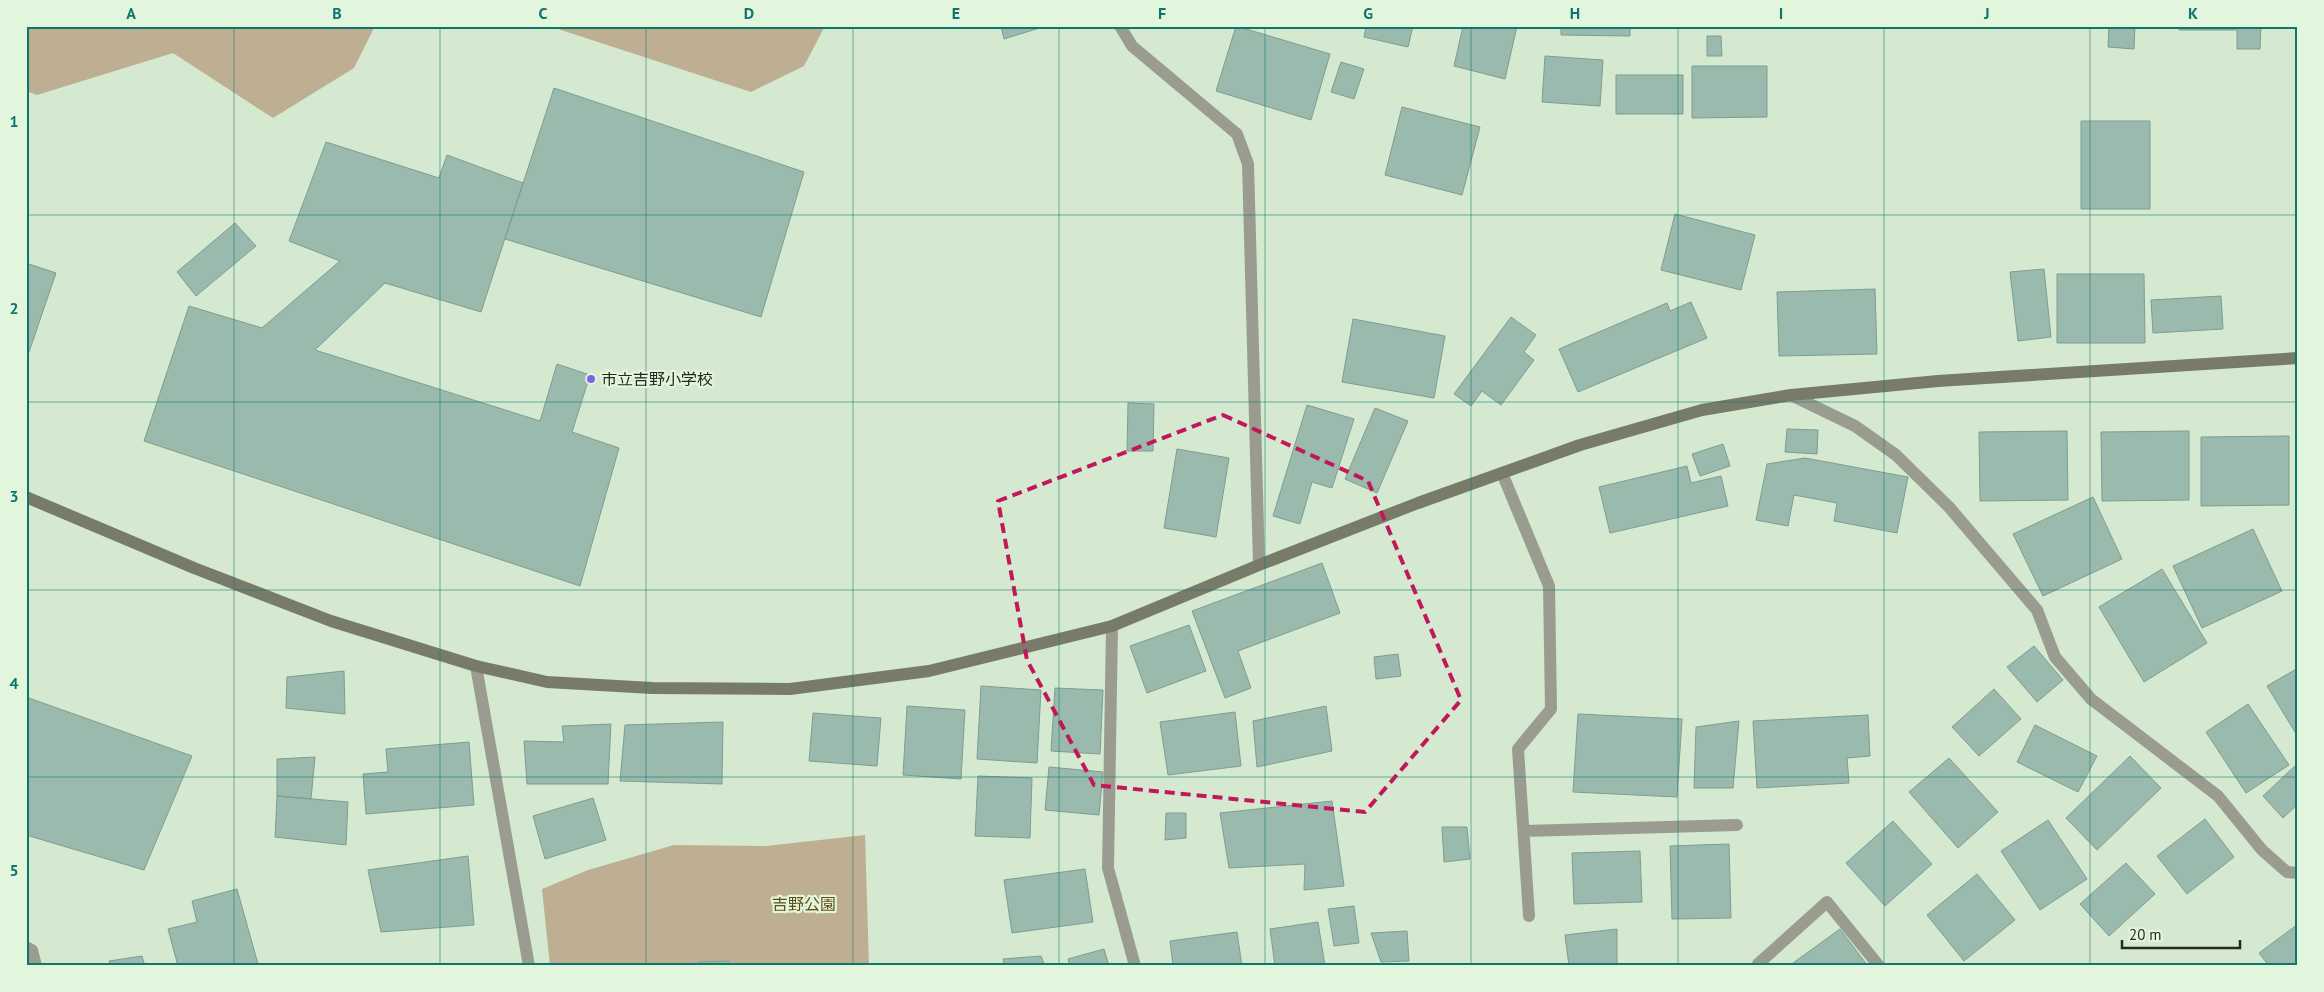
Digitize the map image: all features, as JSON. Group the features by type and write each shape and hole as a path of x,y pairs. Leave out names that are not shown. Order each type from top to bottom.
{"street":[{"path":"1120,26 1132,46 1237,134 1248,164 1259,565"},
{"path":"26,497 194,568 331,621 476,666 547,682 652,688 790,689 929,671 1112,626 1259,565 1580,445 1702,410 1791,395 1938,381 2298,358"},
{"path":"1791,395 1855,426 1896,455 1949,507 2038,610 2055,657 2091,699 2218,796 2262,850 2287,872 2298,873"},
{"path":"1502,474 1549,586 1550,709 1518,749 1529,916"},
{"path":"1112,626 1108,868 1136,966"},
{"path":"476,666 528,966"},
{"path":"1524,831 1737,825"},
{"path":"1758,964 1827,902 1879,966"},
{"path":"26,947 32,950 36,966"}],"highlighted area":[{"path":"1223,415 1368,481 1461,700 1365,812 1094,785 1027,660 998,501"}],"green space":[{"path":"26,26 375,26 354,68 273,118 173,53 37,95 26,91"},
{"path":"549,26 825,26 804,66 751,92"},
{"name":"吉野公園","path":"865,835 869,966 550,966 542,889 588,870 674,845 766,846"}],"building":[{"path":"1001,26 1046,26 1004,39"},
{"path":"1236,26 1330,54 1311,120 1216,91"},
{"path":"1366,26 1413,26 1408,47 1364,37"},
{"path":"1463,26 1517,26 1505,79 1454,66"},
{"path":"1561,26 1630,26 1630,36 1561,35"},
{"path":"2109,26 2135,26 2134,49 2108,47"},
{"path":"2179,26 2261,26 2260,49 2237,49 2237,30 2179,30"},
{"path":"1707,36 1721,36 1722,56 1707,56"},
{"path":"1545,56 1603,60 1600,106 1542,102"},
{"path":"1341,62 1364,69 1354,99 1331,92"},
{"path":"1692,66 1767,66 1767,117 1692,118"},
{"path":"1616,75 1683,75 1683,114 1616,114"},
{"path":"554,88 804,172 761,317 505,239"},
{"path":"1402,107 1480,127 1462,195 1385,175"},
{"path":"2081,121 2150,121 2150,209 2081,209"},
{"path":"326,142 439,178 447,155 523,183 481,312 385,283 315,350 540,421 557,364 590,375 572,432 619,448 580,586 144,441 189,306 262,328 340,261 289,241"},
{"path":"1675,214 1755,235 1741,290 1661,270"},
{"path":"235,223 256,246 196,296 177,272"},
{"path":"26,263 56,273 28,355 26,355"},
{"path":"2044,269 2051,337 2018,341 2010,272"},
{"path":"2057,274 2144,274 2145,343 2057,343"},
{"path":"1875,289 1877,354 1779,356 1777,292"},
{"path":"2221,296 2223,329 2153,333 2151,300"},
{"path":"1691,302 1707,338 1578,392 1559,349 1667,303 1670,311"},
{"path":"1511,317 1536,335 1524,352 1534,360 1501,405 1482,391 1471,406 1454,394"},
{"path":"1353,319 1445,336 1434,398 1342,382"},
{"path":"1128,403 1154,404 1153,451 1127,451"},
{"path":"1307,405 1354,419 1332,488 1312,482 1300,524 1273,516"},
{"path":"1375,408 1408,421 1377,493 1345,479"},
{"path":"1787,429 1818,430 1817,454 1785,452"},
{"path":"2067,431 2068,500 1980,501 1979,432"},
{"path":"2189,431 2189,500 2102,501 2101,432"},
{"path":"2289,436 2289,505 2201,506 2201,437"},
{"path":"1723,444 1730,466 1700,476 1692,454"},
{"path":"1177,449 1229,458 1216,537 1164,528"},
{"path":"1805,458 1908,477 1897,533 1834,521 1837,503 1794,495 1788,526 1756,520 1767,464"},
{"path":"1687,466 1691,483 1721,476 1728,506 1610,533 1599,487"},
{"path":"2093,497 2122,559 2043,596 2013,534"},
{"path":"2253,529 2282,591 2202,628 2173,566"},
{"path":"1322,563 1340,613 1238,651 1251,688 1225,698 1192,611"},
{"path":"2162,569 2207,643 2144,682 2099,607"},
{"path":"1189,625 1206,671 1147,693 1130,646"},
{"path":"2034,646 2063,680 2037,702 2007,667"},
{"path":"1398,654 1401,676 1376,679 1374,657"},
{"path":"2298,668 2298,737 2267,686"},
{"path":"344,671 345,714 286,708 287,677"},
{"path":"981,686 1041,690 1037,763 977,759"},
{"path":"1055,688 1103,690 1100,754 1051,751"},
{"path":"1994,689 2021,719 1979,756 1952,727"},
{"path":"26,697 192,756 144,870 26,835"},
{"path":"2248,704 2289,765 2246,793 2206,732"},
{"path":"907,706 965,710 961,779 903,775"},
{"path":"1326,706 1332,751 1257,767 1253,721"},
{"path":"1235,712 1241,766 1168,775 1160,722"},
{"path":"813,713 881,718 877,766 809,761"},
{"path":"1578,714 1682,719 1677,797 1573,792"},
{"path":"1868,715 1870,756 1847,758 1849,783 1757,788 1753,721"},
{"path":"1739,721 1733,788 1694,788 1696,727"},
{"path":"723,722 722,784 620,781 625,725"},
{"path":"611,724 608,784 527,784 524,741 564,742 562,726"},
{"path":"2035,725 2097,756 2078,792 2017,762"},
{"path":"469,742 474,805 366,814 363,774 388,772 386,749"},
{"path":"2130,756 2161,788 2097,850 2066,818"},
{"path":"315,757 311,799 277,796 277,759"},
{"path":"1949,758 1998,812 1958,848 1909,792"},
{"path":"2298,763 2298,804 2283,818 2263,796"},
{"path":"1049,767 1103,772 1099,815 1045,810"},
{"path":"978,776 1032,778 1030,838 975,836"},
{"path":"277,796 348,802 346,845 275,837"},
{"path":"593,798 606,840 545,859 533,816"},
{"path":"1332,801 1344,886 1304,890 1305,864 1229,868 1220,813"},
{"path":"1166,813 1186,813 1186,838 1165,840"},
{"path":"2205,819 2234,857 2187,894 2157,856"},
{"path":"2048,820 2087,879 2040,910 2001,851"},
{"path":"1893,821 1932,864 1885,906 1846,863"},
{"path":"1442,827 1467,827 1470,859 1444,862"},
{"path":"1729,844 1731,918 1672,919 1670,846"},
{"path":"1640,851 1642,902 1574,904 1572,853"},
{"path":"468,856 474,925 381,932 368,870"},
{"path":"2126,863 2155,894 2109,936 2080,904"},
{"path":"1085,869 1093,922 1012,933 1004,880"},
{"path":"1977,874 2015,920 1964,961 1927,915"},
{"path":"237,889 258,964 178,966 168,929 197,922 192,901"},
{"path":"1354,906 1359,943 1334,946 1328,909"},
{"path":"1318,922 1325,966 1275,966 1270,929"},
{"path":"2298,924 2298,966 2269,966 2259,953"},
{"path":"1617,929 1617,966 1569,966 1565,935"},
{"path":"1840,929 1868,966 1795,966 1793,963"},
{"path":"1407,931 1409,961 1381,962 1371,933"},
{"path":"1237,932 1242,966 1173,966 1170,941"},
{"path":"1104,949 1109,966 1070,966 1068,959"},
{"path":"142,956 145,966 110,966 109,961"},
{"path":"1041,956 1045,966 1004,966 1003,959"},
{"path":"729,961 729,966 698,966 698,962"}],"place":[{"name":"市立吉野小学校","path":"591,379"}]}
